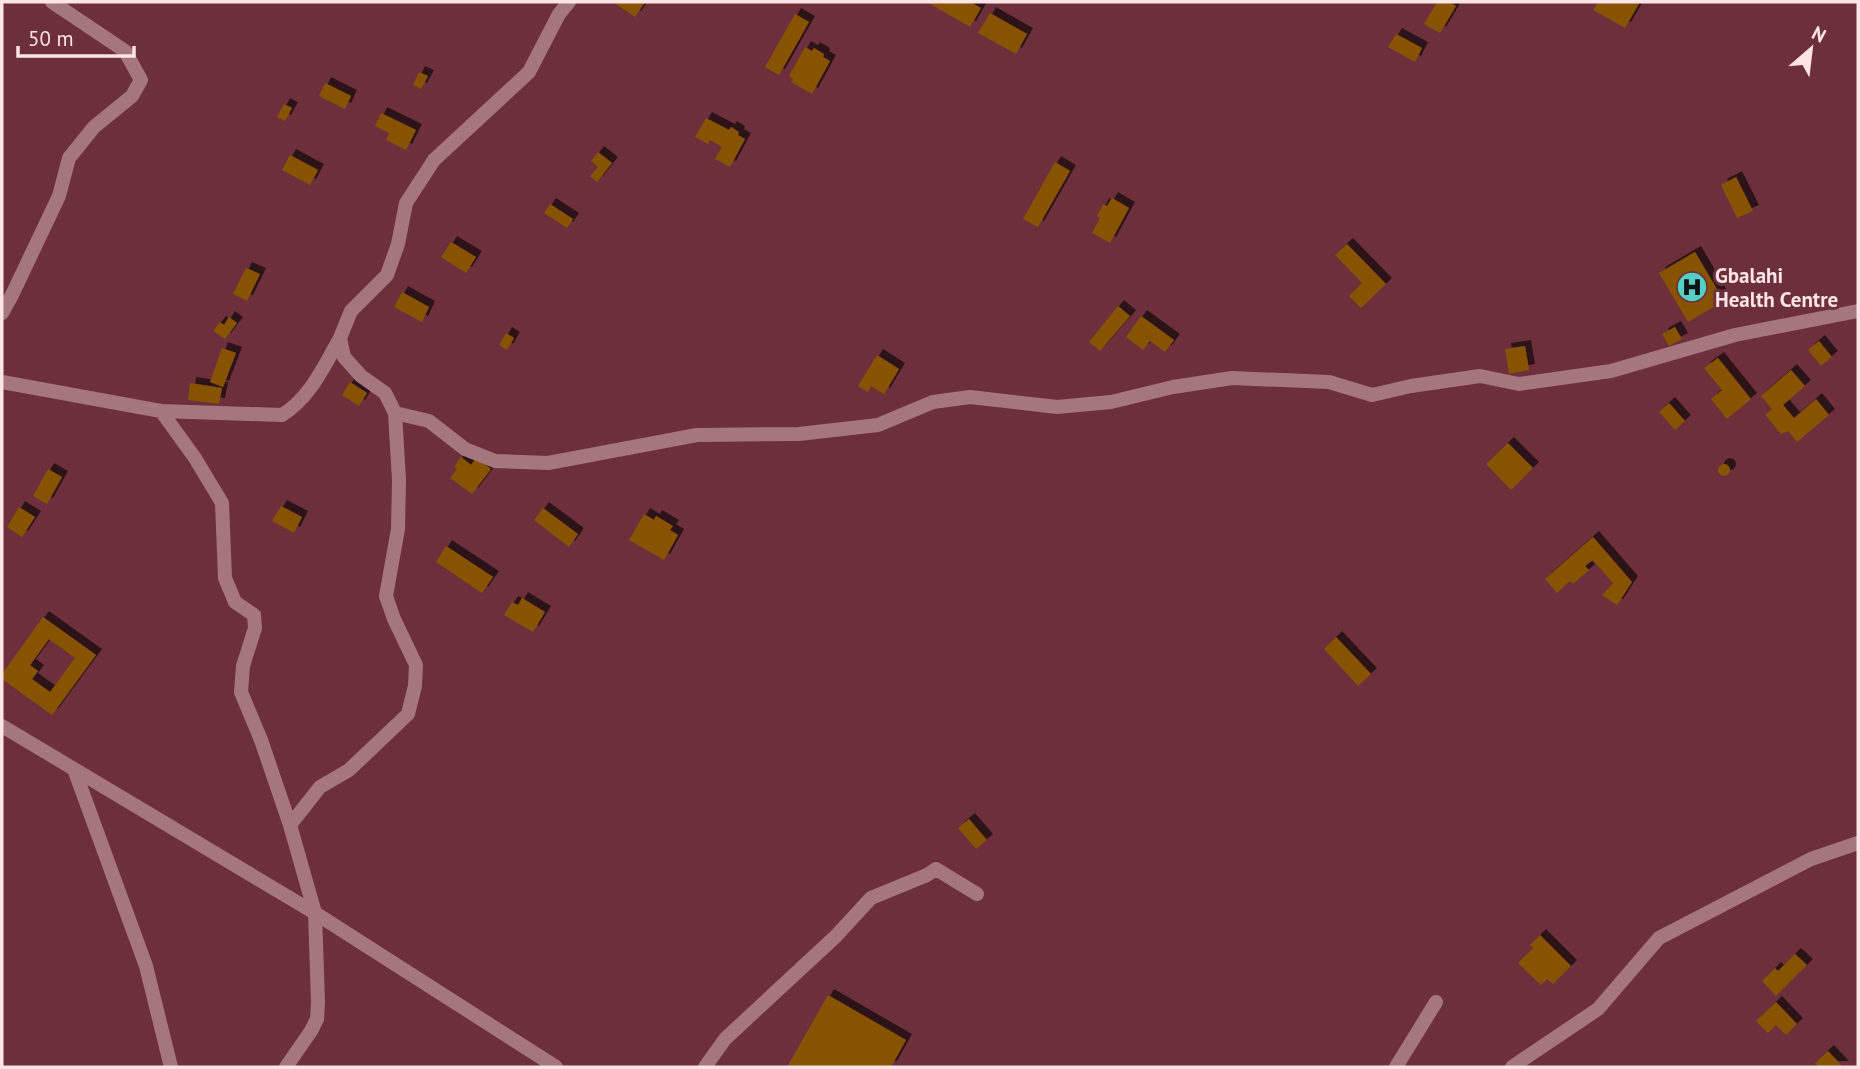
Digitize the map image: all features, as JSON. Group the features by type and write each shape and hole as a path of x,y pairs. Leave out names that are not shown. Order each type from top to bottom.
{"street":[{"path":"2,313 59,196 69,158 94,127 132,96 141,80 125,51 52,2"},
{"path":"2,382 161,411 282,415 295,407 313,385 340,338 351,311 387,275 398,244 406,203 434,160 529,72 559,14 569,2"},
{"path":"395,413 429,421 465,449 495,461 548,463 697,435 799,434 878,425 933,402 970,397 1058,407 1111,402 1173,387 1232,378 1329,383 1372,395 1411,386 1480,376 1519,384 1611,371 1735,335 1858,312"},
{"path":"289,825 320,787 348,770 408,714 416,665 386,596 398,529 399,481 395,413 385,393 361,376 344,357 340,338"},
{"path":"161,411 195,458 222,503 225,578 235,602 254,615 256,628 243,666 241,692 261,740 316,913 317,1018 286,1067"},
{"path":"2,726 316,913 556,1067"},
{"path":"74,769 146,966 171,1067"},
{"path":"1512,1067 1598,1009 1659,938 1811,859 1858,843"},
{"path":"705,1067 725,1039 836,936 872,898 936,869 976,894"},
{"path":"1396,1067 1436,1002"}],"building":[{"path":"613,2 645,2 635,17"},
{"path":"927,2 970,2 981,8 970,27"},
{"path":"1437,2 1450,2 1456,6 1440,33 1424,24"},
{"path":"1598,2 1640,2 1625,28 1593,10"},
{"path":"990,13 1027,34 1016,54 978,33"},
{"path":"795,14 809,22 779,75 765,67"},
{"path":"1396,34 1422,48 1415,62 1388,47"},
{"path":"805,47 812,51 814,48 830,61 812,94 791,82 793,79 789,76"},
{"path":"419,72 428,76 421,89 413,85"},
{"path":"325,83 351,96 345,109 319,96"},
{"path":"284,104 292,108 285,121 277,117"},
{"path":"381,113 416,130 406,150 386,140 389,133 375,126"},
{"path":"706,118 729,130 731,127 745,139 730,167 715,159 722,147 710,140 708,144 695,137"},
{"path":"598,152 612,163 597,182 590,176 598,167 591,161"},
{"path":"290,155 318,170 310,185 282,170"},
{"path":"1055,162 1070,171 1038,227 1023,219"},
{"path":"1736,177 1753,211 1737,218 1721,185"},
{"path":"1112,198 1129,208 1110,243 1092,233 1100,218 1097,216 1103,204 1107,206"},
{"path":"550,204 573,219 567,228 544,213"},
{"path":"451,242 476,257 466,273 441,257"},
{"path":"1347,244 1386,284 1361,308 1349,296 1362,283 1335,255"},
{"name":"Gbalahi Health Centre","path":"1695,252 1724,301 1688,322 1659,273"},
{"path":"246,268 260,274 247,301 233,294"},
{"path":"402,292 429,307 422,322 394,307"},
{"path":"1118,306 1130,316 1100,351 1089,342"},
{"path":"1141,316 1174,340 1165,352 1150,341 1143,350 1126,337"},
{"path":"229,317 237,323 225,339 213,331 220,322 224,325"},
{"path":"1675,327 1682,339 1669,346 1662,334"},
{"path":"506,333 514,338 507,350 499,345"},
{"path":"1819,341 1832,357 1821,366 1808,350"},
{"path":"1525,346 1529,370 1509,374 1505,349"},
{"path":"222,348 236,353 223,387 210,382"},
{"path":"877,355 899,369 884,394 871,386 868,392 858,386"},
{"path":"1718,358 1751,399 1727,419 1711,399 1722,390 1704,368"},
{"path":"1791,370 1805,386 1783,405 1794,418 1816,399 1829,415 1797,442 1788,431 1781,434 1765,415 1772,409 1761,396"},
{"path":"350,382 367,393 359,406 342,395"},
{"path":"190,383 222,388 219,404 188,400"},
{"path":"1669,403 1685,421 1675,430 1659,412"},
{"path":"1508,443 1533,468 1511,490 1486,464"},
{"path":"461,457 471,465 476,458 491,469 472,494 450,478"},
{"path":"1724,464 1730,470 1724,476 1718,470"},
{"path":"48,469 62,477 47,504 33,496"},
{"path":"281,506 302,517 294,533 272,521"},
{"path":"19,507 35,517 22,537 7,527"},
{"path":"543,508 578,534 569,547 534,520"},
{"path":"644,514 654,520 656,516 673,526 670,530 678,535 664,560 629,540"},
{"path":"1593,537 1632,582 1617,605 1602,595 1613,583 1593,560 1585,566 1589,570 1573,584 1570,581 1557,593 1545,579"},
{"path":"446,546 493,577 482,593 436,562"},
{"path":"522,598 545,612 533,632 504,615 512,602 518,605"},
{"path":"43,617 96,655 52,715 2,679 2,674","holes":["49,639 75,658 50,692 32,679 38,671 30,665"]},
{"path":"1336,637 1371,674 1358,686 1324,649"},
{"path":"969,819 987,840 976,849 958,828"},
{"path":"1540,935 1571,966 1553,984 1547,979 1541,985 1518,963 1533,948 1530,945"},
{"path":"1795,954 1807,965 1776,996 1762,981 1775,968 1778,971"},
{"path":"828,995 906,1040 891,1067 787,1067"},
{"path":"1776,1002 1797,1024 1786,1035 1776,1025 1768,1033 1756,1021"},
{"path":"1828,1051 1843,1067 1819,1067 1815,1063"}],"place":[{"name":"Gbalahi Health Centre","path":"1692,287"}]}
